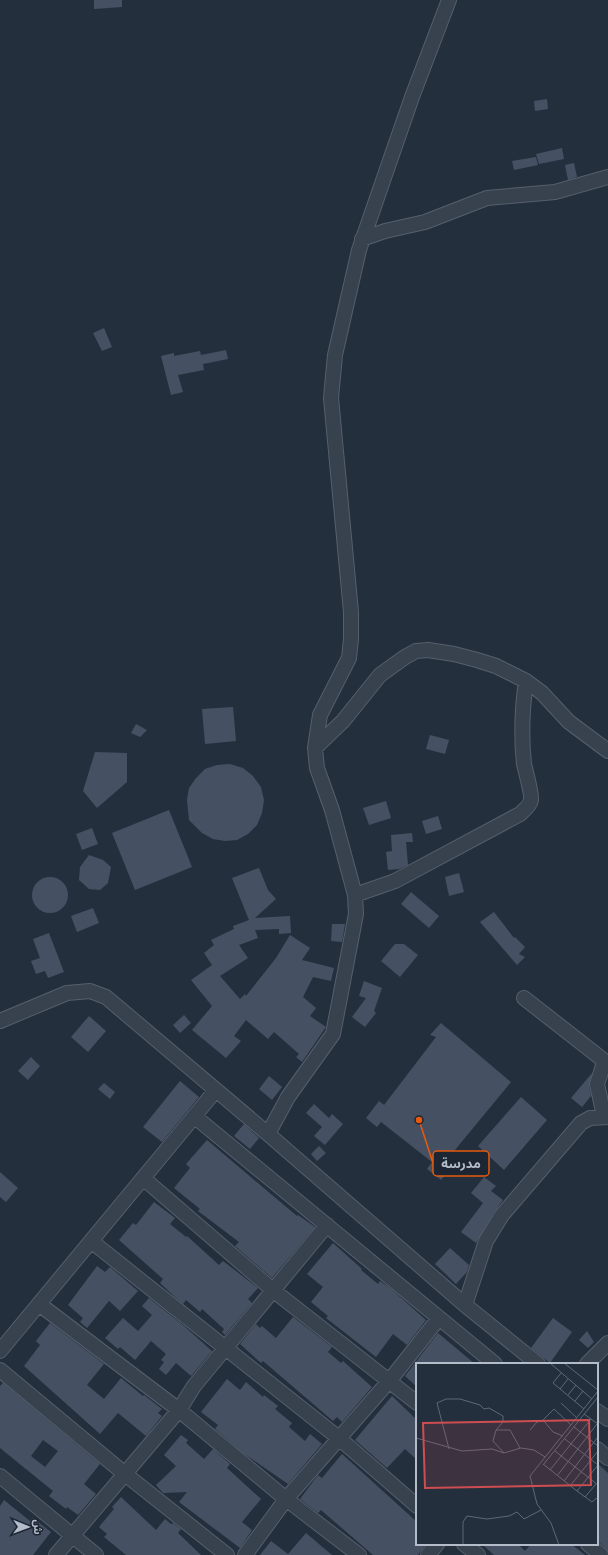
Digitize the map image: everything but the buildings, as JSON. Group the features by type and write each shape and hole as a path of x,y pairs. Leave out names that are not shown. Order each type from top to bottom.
{"street":[{"path":"268,1134 288,1097 333,1034 355,920 355,896 332,810 317,768 315,748 320,715 348,658 351,639 351,612 330,389 341,323 362,239 412,97 450,0"},
{"path":"362,239 385,230 424,222 486,198 555,192 608,177"},
{"path":"315,748 343,721 380,675 394,664 416,651 441,651 496,666 526,681 542,693 569,722 608,751"},
{"path":"355,896 395,881 520,814 531,803 522,738 526,681"},
{"path":"0,1021 67,993 83,990 96,992 106,997 268,1134 465,1305 537,1363"},
{"path":"465,1305 486,1241 502,1215 581,1123 590,1118 606,1117 597,1084 602,1071 602,1059 524,998"},
{"path":"0,1351 216,1090"},
{"path":"194,1116 494,1363"},
{"path":"143,1178 274,1291 390,1380 416,1402"},
{"path":"56,1555 179,1410 194,1386 327,1225"},
{"path":"91,1241 340,1439 416,1505"},
{"path":"39,1304 179,1410 286,1499 358,1555"},
{"path":"245,1555 286,1499 390,1380 439,1318"},
{"path":"588,1363 608,1343"},
{"path":"0,1370 125,1474 228,1555"},
{"path":"598,1411 608,1419"},
{"path":"598,1449 608,1458"},
{"path":"0,1476 96,1555"},
{"path":"428,1555 436,1545"},
{"path":"465,1545 478,1555"},
{"path":"589,1545 601,1555"}],"place":[{"name":"مدرسة","path":"419,1120"}]}
